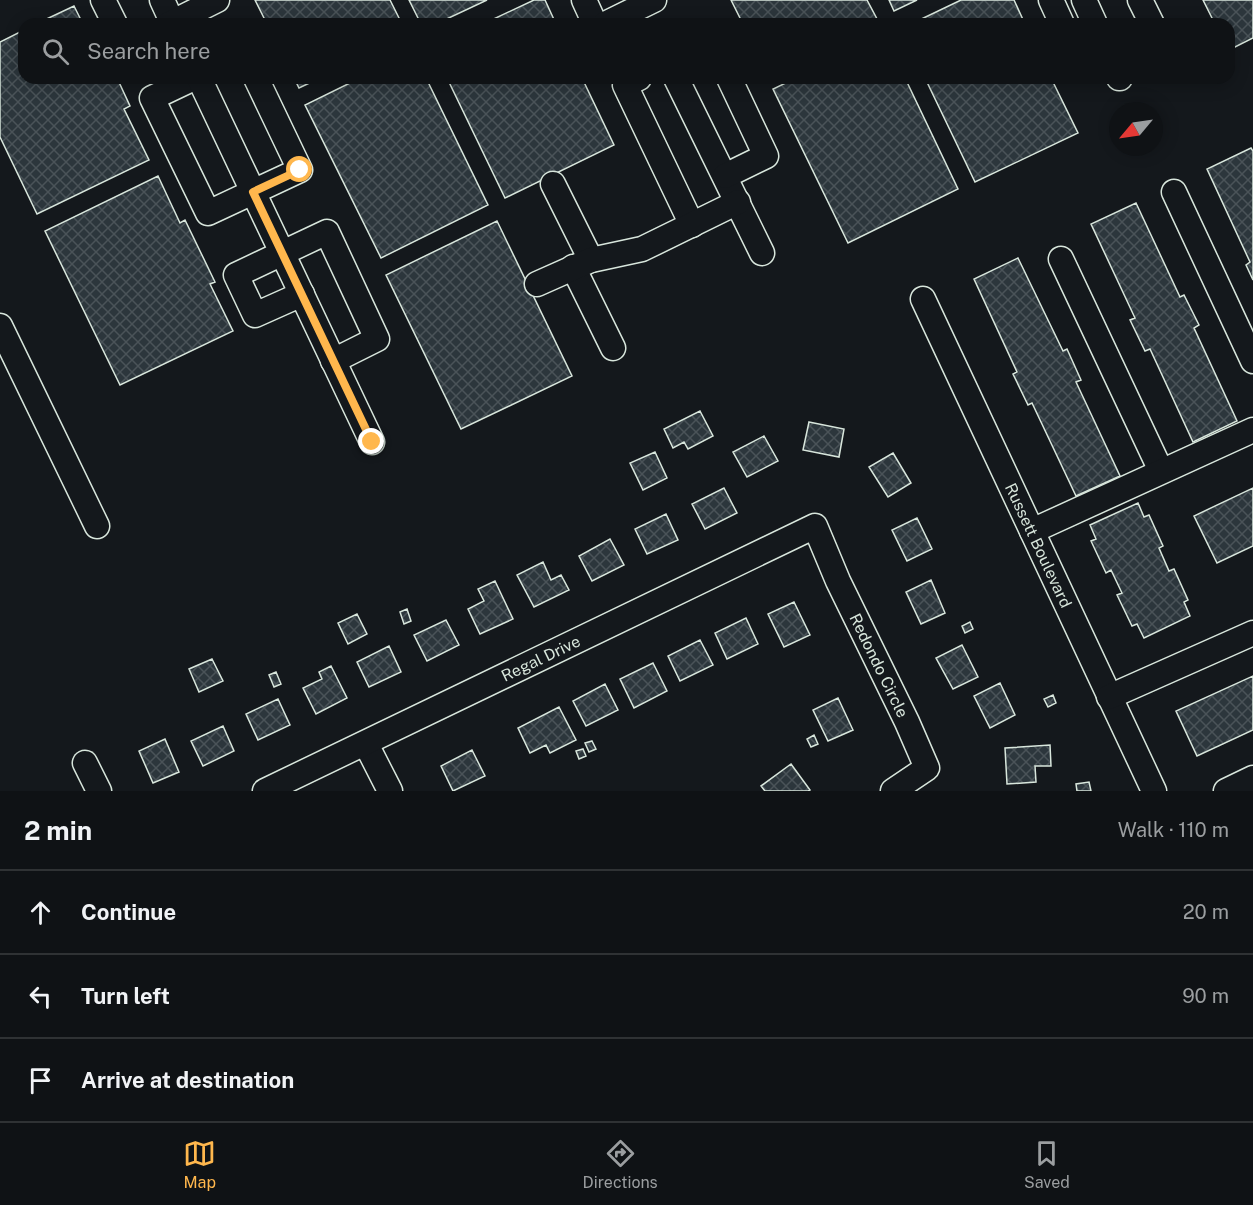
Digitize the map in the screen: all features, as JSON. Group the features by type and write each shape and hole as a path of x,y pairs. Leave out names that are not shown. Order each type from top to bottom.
{"street":[{"path":"104,0 112,18"},
{"path":"162,0 169,18"},
{"path":"181,18 217,0"},
{"path":"584,0 592,18"},
{"path":"1051,0 1059,18"},
{"path":"1140,0 1149,18"},
{"path":"620,18 646,8"},
{"path":"183,84 152,98 208,213 300,170 259,84"},
{"path":"199,84 372,442"},
{"path":"627,84 625,85 692,225"},
{"path":"679,84 762,253"},
{"path":"725,177 766,156 732,84"},
{"path":"553,184 613,348"},
{"path":"1174,192 1253,362"},
{"path":"537,284 582,263 642,249 738,202"},
{"path":"302,294 255,315 236,275 327,232 377,339 333,361"},
{"path":"1061,259 1161,471"},
{"name":"Russett Boulevard","path":"923,299 1154,791"},
{"path":"0,326 97,526"},
{"path":"1032,531 1253,430"},
{"name":"Regal Drive","path":"265,791 815,525"},
{"name":"Redondo Circle","path":"815,525 838,581 927,768 893,791"},
{"path":"1109,697 1253,633"},
{"path":"366,744 390,791"},
{"path":"85,763 99,791"},
{"path":"1226,791 1253,778"}],"building":[{"path":"255,0 390,0 399,18 264,18"},
{"path":"409,0 487,0 449,18 418,18"},
{"path":"534,0 545,0 553,18 496,18"},
{"path":"731,0 867,0 876,18 740,18"},
{"path":"889,0 917,0 894,11"},
{"path":"961,0 1014,0 1022,18 924,18"},
{"path":"1203,0 1253,0 1253,38 1235,47 1235,18 1212,18"},
{"path":"74,6 80,18 49,18"},
{"path":"18,33 18,84 120,84 130,106 124,109 149,160 37,214 0,137 0,42"},
{"path":"348,84 429,84 488,205 381,258 305,105"},
{"path":"450,84 585,84 614,145 505,198"},
{"path":"783,84 908,84 958,189 848,243 773,89"},
{"path":"928,84 1054,84 1078,133 975,182"},
{"path":"1251,148 1253,151 1253,280 1246,265 1250,262 1207,169"},
{"path":"158,176 180,223 185,220 215,282 210,284 233,331 120,385 45,231"},
{"path":"1136,203 1180,297 1184,295 1199,325 1194,328 1237,421 1193,442 1150,349 1145,351 1130,320 1135,318 1091,224"},
{"path":"497,221 572,376 461,429 386,275"},
{"path":"1018,258 1063,351 1067,349 1081,380 1076,382 1120,476 1076,496 1032,403 1028,405 1013,374 1017,372 974,279"},
{"path":"700,411 713,436 688,449 684,442 673,448 664,429"},
{"path":"809,422 844,429 839,457 803,450"},
{"path":"764,436 778,461 747,477 733,452"},
{"path":"655,452 667,478 643,490 630,463"},
{"path":"893,453 911,483 888,497 869,467"},
{"path":"724,488 737,513 705,529 692,504"},
{"path":"1253,488 1253,546 1217,563 1194,516"},
{"path":"1138,503 1144,517 1149,515 1163,546 1159,548 1169,571 1174,569 1188,600 1184,602 1190,616 1144,638 1137,624 1132,626 1117,595 1122,593 1111,570 1106,573 1091,541 1096,539 1090,525"},
{"path":"666,514 678,540 647,554 635,529"},
{"path":"917,518 932,549 907,561 892,530"},
{"path":"610,539 624,565 592,581 579,556"},
{"path":"543,562 551,580 561,575 569,590 534,607 517,575"},
{"path":"931,580 945,613 921,624 906,592"},
{"path":"495,581 513,619 480,634 468,609 484,601 478,589"},
{"path":"794,602 810,635 784,647 768,614"},
{"path":"407,609 411,621 404,624 400,612"},
{"path":"357,614 367,634 348,644 338,623"},
{"path":"746,618 758,644 727,659 715,633"},
{"path":"446,620 459,645 427,661 414,635"},
{"path":"970,622 973,629 965,633 962,626"},
{"path":"700,640 713,665 680,681 668,656"},
{"path":"962,645 978,677 953,689 936,658"},
{"path":"389,646 401,672 369,687 357,662"},
{"path":"212,659 223,681 199,692 189,669"},
{"path":"653,663 667,691 634,708 620,679"},
{"path":"331,666 347,698 316,714 303,688 322,679 319,672"},
{"path":"276,672 281,684 274,687 269,675"},
{"path":"1253,676 1253,730 1197,756 1176,711"},
{"path":"1000,683 1015,715 990,728 974,696"},
{"path":"605,684 618,710 586,726 573,701"},
{"path":"1053,695 1056,703 1048,707 1044,699"},
{"path":"838,698 853,730 828,741 813,710"},
{"path":"278,699 290,725 258,740 246,714"},
{"path":"559,707 576,740 550,753 546,745 530,753 518,728"},
{"path":"223,726 234,751 203,766 191,741"},
{"path":"814,735 818,744 811,747 807,739"},
{"path":"165,739 179,772 153,783 139,751"},
{"path":"592,741 596,749 589,752 585,743"},
{"path":"1050,745 1051,766 1035,766 1036,782 1007,784 1005,748"},
{"path":"583,749 586,756 579,759 576,751"},
{"path":"472,750 485,776 453,791 441,766"},
{"path":"791,764 810,790 765,791 761,786"},
{"path":"1089,782 1091,791 1077,791 1076,784"}],"route":[{"path":"300,170 253,192 372,442"}]}
